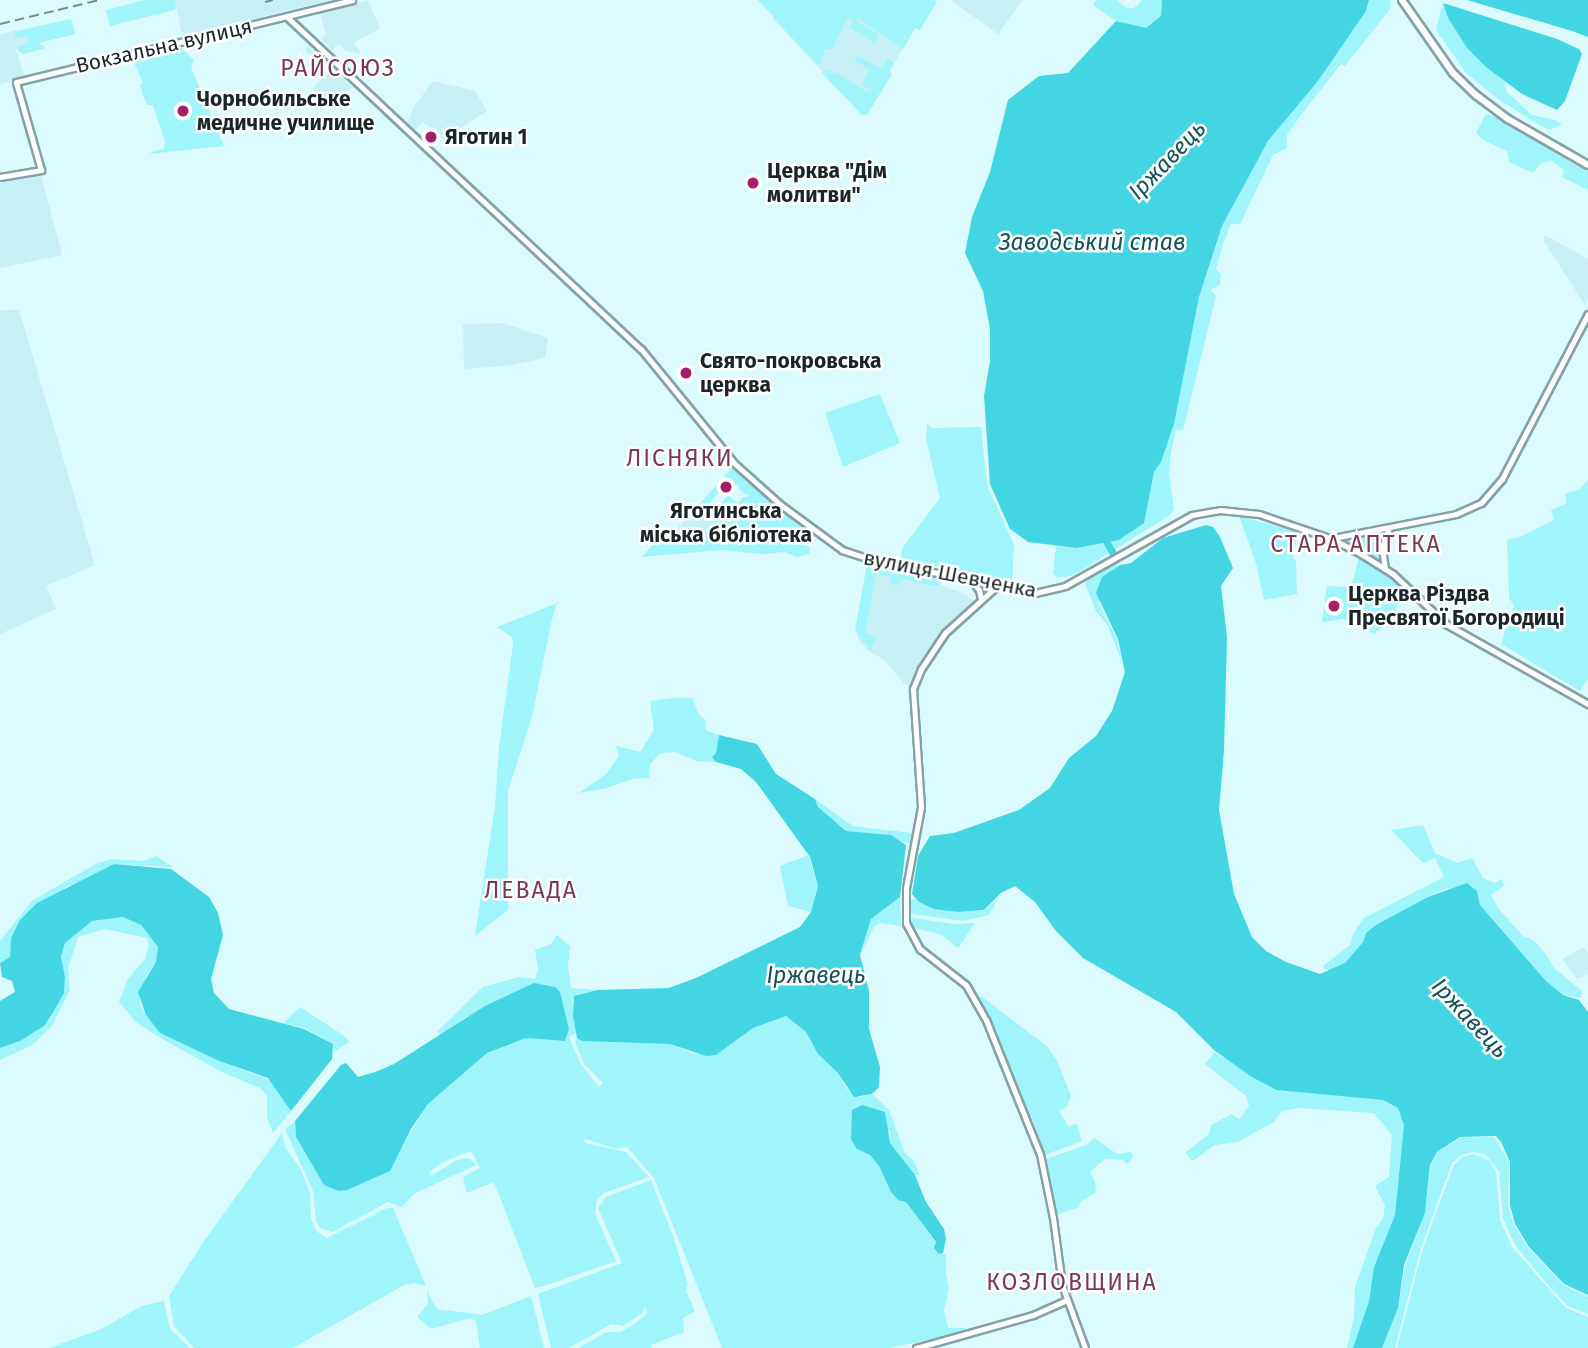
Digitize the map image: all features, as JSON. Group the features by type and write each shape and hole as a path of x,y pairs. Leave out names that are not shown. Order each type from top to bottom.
{"main road":[{"path":"1402,0 1453,73 1476,96 1507,119 1588,165"}],"street":[{"name":"Вокзальна вулиця","path":"0,177 41,170 16,82 352,0"},
{"name":"вулиця Шевченка","path":"287,17 641,349 728,457 781,505 827,540 856,556 997,586 1035,593 1050,592 1175,522 1203,512 1259,514 1332,539 1385,569 1446,624 1588,705"},
{"path":"1332,539 1456,514 1471,509 1488,496 1502,480 1588,314"},
{"path":"1385,569 1382,547 1389,528"},
{"path":"970,579 979,590 981,599"},
{"path":"997,586 945,633 921,669 913,689 920,807 906,888 906,928 916,944 966,985 986,1020 1040,1154 1066,1300 1085,1348"},
{"path":"916,1348 1033,1315 1066,1300"}],"shaded area":[{"path":"144,0 175,0 175,10 110,26 106,10"},
{"path":"175,0 331,0 182,36"},
{"path":"368,0 380,29 354,42 361,54 345,51 339,44 332,50 321,39 326,34 320,14"},
{"path":"758,0 937,2 920,30 915,28 903,49 858,18 856,21 879,35 875,43 849,27 853,21 848,18 832,49 825,49 819,66"},
{"path":"950,0 1023,0 998,34"},
{"path":"1097,0 1117,0 1126,8 1134,8 1142,0 1162,0 1161,16 1146,28 1139,27 1116,21 1093,5"},
{"path":"1369,0 1391,0 1390,9 1345,66 1341,64 1301,115 1287,135 1287,148 1273,155 1240,224 1231,224 1223,244 1216,269 1221,274 1220,284 1211,290 1216,297 1183,430 1176,430 1171,452 1169,473 1174,509 1170,515 1079,572 1067,577 1056,577 1053,573 1056,546 1077,548 1119,540 1143,523 1154,472 1161,462 1174,424 1199,297 1222,226 1268,141 1318,81 1366,11"},
{"path":"1443,3 1448,18 1467,48 1504,80 1507,92 1532,115 1555,120 1562,125 1549,130 1536,123 1498,99 1466,73 1436,30"},
{"path":"787,6 856,16 905,45 863,115 773,19"},
{"path":"71,19 75,34 16,49 25,78 0,84 0,34"},
{"path":"71,19 75,34 38,43 46,48 24,54 18,51 17,47 29,43 26,36 15,38 14,32"},
{"path":"308,46 352,87 343,95 321,99 312,89 328,72 305,50"},
{"name":"Чорнобильське медичне училище","path":"181,48 194,60 191,67 224,146 148,154 164,148 165,142 153,105 147,105 143,95 140,85 143,83 133,60"},
{"path":"857,56 882,69 888,59 894,62 890,71 892,74 867,115 862,115 822,73 830,69 832,74 835,72 866,91 872,91 862,84 870,70 855,61"},
{"path":"433,81 475,91 487,111 443,139 423,122 414,132 407,124 413,108"},
{"path":"1486,114 1588,170 1588,190 1562,177 1564,170 1552,161 1541,163 1533,173 1509,162 1507,151 1482,139 1476,133"},
{"path":"41,175 62,255 0,268 0,183"},
{"path":"1545,235 1588,259 1588,299 1585,305 1543,240"},
{"path":"19,310 95,565 46,586 56,609 0,634 0,311"},
{"path":"503,323 548,338 545,358 505,366 464,369 463,324"},
{"path":"880,394 900,443 843,467 825,413"},
{"path":"927,423 931,428 981,427 987,485 1014,545 1012,584 900,558 903,547 940,498 926,439"},
{"path":"733,467 811,533 804,544 810,548 809,554 797,557 784,552 763,554 720,550 642,557 663,533 673,527 690,541 698,537 706,538 718,526 697,507 723,478 724,486 708,505 730,523 735,517 720,505 728,495 738,503 743,497 748,497 749,493 746,495 738,488 739,484 736,486 724,476"},
{"path":"1588,480 1588,679 1580,691 1501,644 1514,605 1509,598 1507,539 1520,537 1554,520 1551,510 1567,503 1565,494 1580,489"},
{"path":"697,507 719,526 697,547 677,529"},
{"path":"1239,516 1298,532 1293,558 1296,561 1297,594 1264,600 1256,563"},
{"path":"1384,531 1380,549 1381,563 1338,539"},
{"path":"1359,558 1383,572 1406,591 1387,624 1374,634 1343,619 1322,622 1327,586 1351,587"},
{"path":"1116,563 1117,566 1098,603 1117,639 1122,662 1108,626 1096,611 1085,584 1086,580"},
{"path":"867,564 935,578 940,582 940,585 936,586 902,579 899,585 890,584 891,577 876,574 865,632 877,638 870,649 855,630"},
{"path":"867,570 936,583 965,594 975,603 944,632 919,669 912,686 904,684 884,660 867,650 858,638 856,631"},
{"path":"560,602 556,605 551,623 532,717 508,791 508,910 475,936 495,807 499,747 513,644 512,637 497,627"},
{"path":"692,698 699,715 706,720 705,730 719,735 716,753 712,757 716,762 697,761 675,752 661,753 650,764 649,778 632,779 607,788 579,793 606,774 619,756 616,746 640,752 654,730 650,701"},
{"path":"815,799 853,826 912,833 910,844 881,834 846,831 818,807"},
{"path":"1423,825 1435,853 1458,863 1472,858 1483,878 1495,883 1502,879 1504,886 1491,895 1498,908 1523,936 1534,941 1554,968 1582,991 1581,998 1563,995 1546,981 1480,905 1477,891 1448,888 1428,897 1366,933 1363,942 1345,963 1333,971 1325,969 1323,966 1350,945 1353,934 1364,918 1444,877 1435,858 1424,863 1391,830"},
{"path":"808,855 818,886 811,912 788,906 780,866"},
{"path":"156,856 173,867 114,864 92,878 67,886 11,938 10,957 0,963 0,941 33,900 96,864 111,859 144,861"},
{"path":"900,897 901,926 880,923 874,927 860,955 871,919"},
{"path":"915,898 919,902 959,912 983,911 998,899 989,915 963,921 913,914 908,909 908,902"},
{"path":"123,917 141,925 158,947 156,962 146,976 139,1002 146,1015 160,1033 219,1061 272,1081 291,1111 273,1133 267,1117 267,1096 260,1088 222,1072 157,1036 136,1022 119,1002 128,979 145,959 149,945 147,938 105,929 78,937 68,969 70,990 52,1026 32,1045 0,1060 0,1048 20,1041 44,1026 64,993 65,977 61,957 65,943 92,921"},
{"path":"912,918 954,924 975,923 958,948 940,934 909,927 907,921"},
{"path":"557,935 570,946 568,966 571,988 597,990 579,994 572,1000 576,1033 569,1037 581,1065 599,1087 603,1083 584,1064 575,1042 577,1038 582,1041 670,1044 691,1053 716,1055 753,1028 786,1016 806,1032 818,1054 838,1073 847,1089 860,1097 872,1094 889,1110 905,1153 914,1161 920,1175 915,1175 890,1143 890,1131 857,1149 870,1155 879,1166 891,1192 906,1202 936,1243 938,1253 946,1254 949,1288 944,1310 948,1328 965,1328 966,1332 889,1348 722,1348 654,1178 627,1147 616,1149 583,1138 585,1143 626,1152 649,1177 604,1193 597,1199 595,1214 616,1261 544,1286 535,1288 494,1182 467,1193 463,1177 480,1168 471,1151 443,1162 429,1172 430,1176 457,1160 469,1158 476,1165 414,1194 402,1207 388,1202 332,1232 320,1228 316,1221 313,1191 285,1129 295,1121 296,1137 324,1185 363,1183 376,1177 399,1152 428,1104 487,1053 526,1038 565,1041 569,1029 560,992 466,1017 442,1035 437,1032 483,987 519,977 535,979 538,969 535,950 551,944"},
{"path":"1584,947 1588,953 1588,974 1577,979 1562,959"},
{"path":"981,996 1048,1047 1057,1061 1071,1096 1067,1107 1059,1110 1068,1126 1077,1124 1082,1141 1045,1155 1032,1117 1027,1113 979,1000"},
{"path":"300,1007 343,1035 349,1042 334,1052 333,1044 305,1028 283,1023"},
{"path":"1214,1052 1275,1090 1383,1100 1398,1108 1404,1125 1395,1215 1374,1267 1369,1301 1353,1348 1347,1348 1354,1317 1355,1287 1376,1228 1383,1219 1385,1205 1375,1186 1389,1177 1392,1135 1374,1113 1300,1108 1282,1111 1274,1122 1238,1142 1215,1145 1193,1161 1185,1153 1209,1134 1211,1125 1232,1114 1239,1119 1249,1106 1246,1096 1205,1064"},
{"path":"282,1133 286,1149 300,1168 310,1193 311,1219 316,1231 327,1238 387,1208 393,1208 426,1286 414,1283 404,1285 293,1348 194,1348 174,1326 169,1296 202,1244"},
{"path":"1494,1137 1509,1162 1508,1206 1514,1225 1528,1248 1563,1285 1588,1297 1588,1314 1568,1306 1515,1245 1503,1218 1499,1171 1485,1154 1473,1152 1461,1155 1452,1163 1421,1248 1395,1348 1382,1348 1398,1308 1405,1266 1425,1213 1431,1165 1437,1152 1461,1138"},
{"path":"1094,1138 1117,1154 1131,1152 1131,1161 1127,1164 1123,1160 1107,1159 1100,1163 1090,1172 1095,1181 1096,1192 1080,1202 1079,1207 1056,1215 1046,1159 1086,1145"},
{"path":"1473,1154 1490,1161 1496,1172 1500,1220 1512,1247 1566,1308 1588,1317 1588,1348 1397,1348 1423,1248 1454,1165 1462,1157"},
{"path":"651,1180 673,1236 688,1285 686,1291 695,1311 683,1318 684,1332 651,1345 652,1348 578,1348 607,1332 621,1332 634,1324 648,1313 644,1306 642,1313 623,1326 611,1324 569,1348 551,1348 538,1294 622,1263 598,1208 606,1197"},
{"path":"427,1291 437,1309 482,1315 531,1296 544,1348 480,1348 476,1321 470,1318 431,1329 417,1317 428,1304"},
{"path":"164,1301 170,1329 190,1348 49,1348 99,1330 142,1306"}],"water":[{"name":"Заводський став","path":"1162,0 1369,0 1366,11 1318,81 1268,141 1222,226 1199,297 1174,424 1161,462 1154,472 1144,523 1119,540 1077,548 1028,542 1010,529 990,484 984,396 990,361 990,329 983,291 965,253 972,217 990,172 1008,100 1039,76 1068,73 1116,21 1146,28 1161,16"},
{"path":"1467,0 1588,0 1588,37 1572,31"},
{"path":"1443,3 1557,39 1579,49 1582,54 1565,101 1557,110 1522,94 1486,67 1467,48 1448,18"},
{"path":"1206,525 1213,527 1220,537 1233,568 1221,586 1227,637 1224,751 1219,810 1234,894 1252,937 1266,951 1286,962 1320,974 1345,963 1363,942 1366,933 1376,925 1428,897 1467,883 1477,891 1480,905 1546,981 1563,995 1579,1000 1588,1012 1588,1295 1564,1284 1529,1247 1515,1224 1510,1205 1510,1162 1501,1142 1496,1136 1460,1137 1437,1152 1430,1165 1425,1213 1404,1265 1398,1308 1382,1348 1353,1348 1369,1301 1374,1267 1395,1215 1404,1125 1398,1108 1383,1100 1276,1090 1252,1077 1215,1051 1176,1012 1083,958 1056,931 1035,902 1015,886 1001,893 984,910 959,912 934,909 919,902 912,894 918,856 930,836 954,833 1019,810 1050,788 1069,758 1096,736 1112,711 1125,672 1118,639 1096,593 1102,577 1120,565 1131,563 1163,538"},
{"name":"Іржавець","path":"719,735 757,744 776,774 815,799 818,807 846,831 891,835 906,845 900,897 871,919 860,955 869,991 869,1029 880,1067 879,1087 872,1094 854,1097 838,1073 818,1054 806,1032 786,1016 753,1028 716,1055 706,1056 670,1044 582,1041 577,1038 573,1016 574,996 597,990 669,988 696,978 800,927 811,912 818,886 810,857 756,782 741,769 716,762 712,757 716,753"},
{"path":"114,864 171,869 209,897 218,913 223,935 211,979 214,993 229,1009 304,1029 333,1044 332,1059 291,1111 268,1078 219,1061 160,1033 146,1015 138,992 156,962 158,947 141,925 123,917 92,921 65,943 61,957 65,977 64,993 54,1011 44,1026 20,1041 0,1048 0,1001 15,992 12,981 2,977 0,963 10,957 11,938 20,920 37,903"},
{"path":"534,983 555,987 560,992 569,1029 565,1041 526,1038 487,1053 428,1104 411,1129 390,1171 347,1190 339,1191 324,1185 296,1137 295,1121 341,1065 346,1063 358,1077 394,1064 485,1006"},
{"path":"862,1105 885,1112 890,1143 915,1175 926,1202 944,1229 946,1239 943,1253 939,1254 934,1248 936,1242 906,1202 898,1200 891,1192 879,1166 870,1155 857,1149 851,1139 852,1110"}],"waterway":[{"name":"Іржавець","path":"1103,536 1113,553"}],"railway":[{"path":"0,24 99,0"},
{"path":"265,2 273,0"}],"place":[{"name":"Чорнобильське медичне училище","path":"183,111"},
{"name":"Яготин 1","path":"431,137"},
{"name":"Церква \"Дім молитви\"","path":"753,183"},
{"name":"Свято-покровська церква","path":"686,373"},
{"name":"Яготинська міська бібліотека","path":"726,487"},
{"name":"Церква Різдва Пресвятої Богородиці","path":"1334,606"}],"district":[{"name":"РАЙСОЮЗ","path":"338,68"},
{"name":"ЛІСНЯКИ","path":"680,458"},
{"name":"СТАРА АПТЕКА","path":"1356,544"},
{"name":"ЛЕВАДА","path":"531,890"},
{"name":"КОЗЛОВЩИНА","path":"1072,1282"}]}
